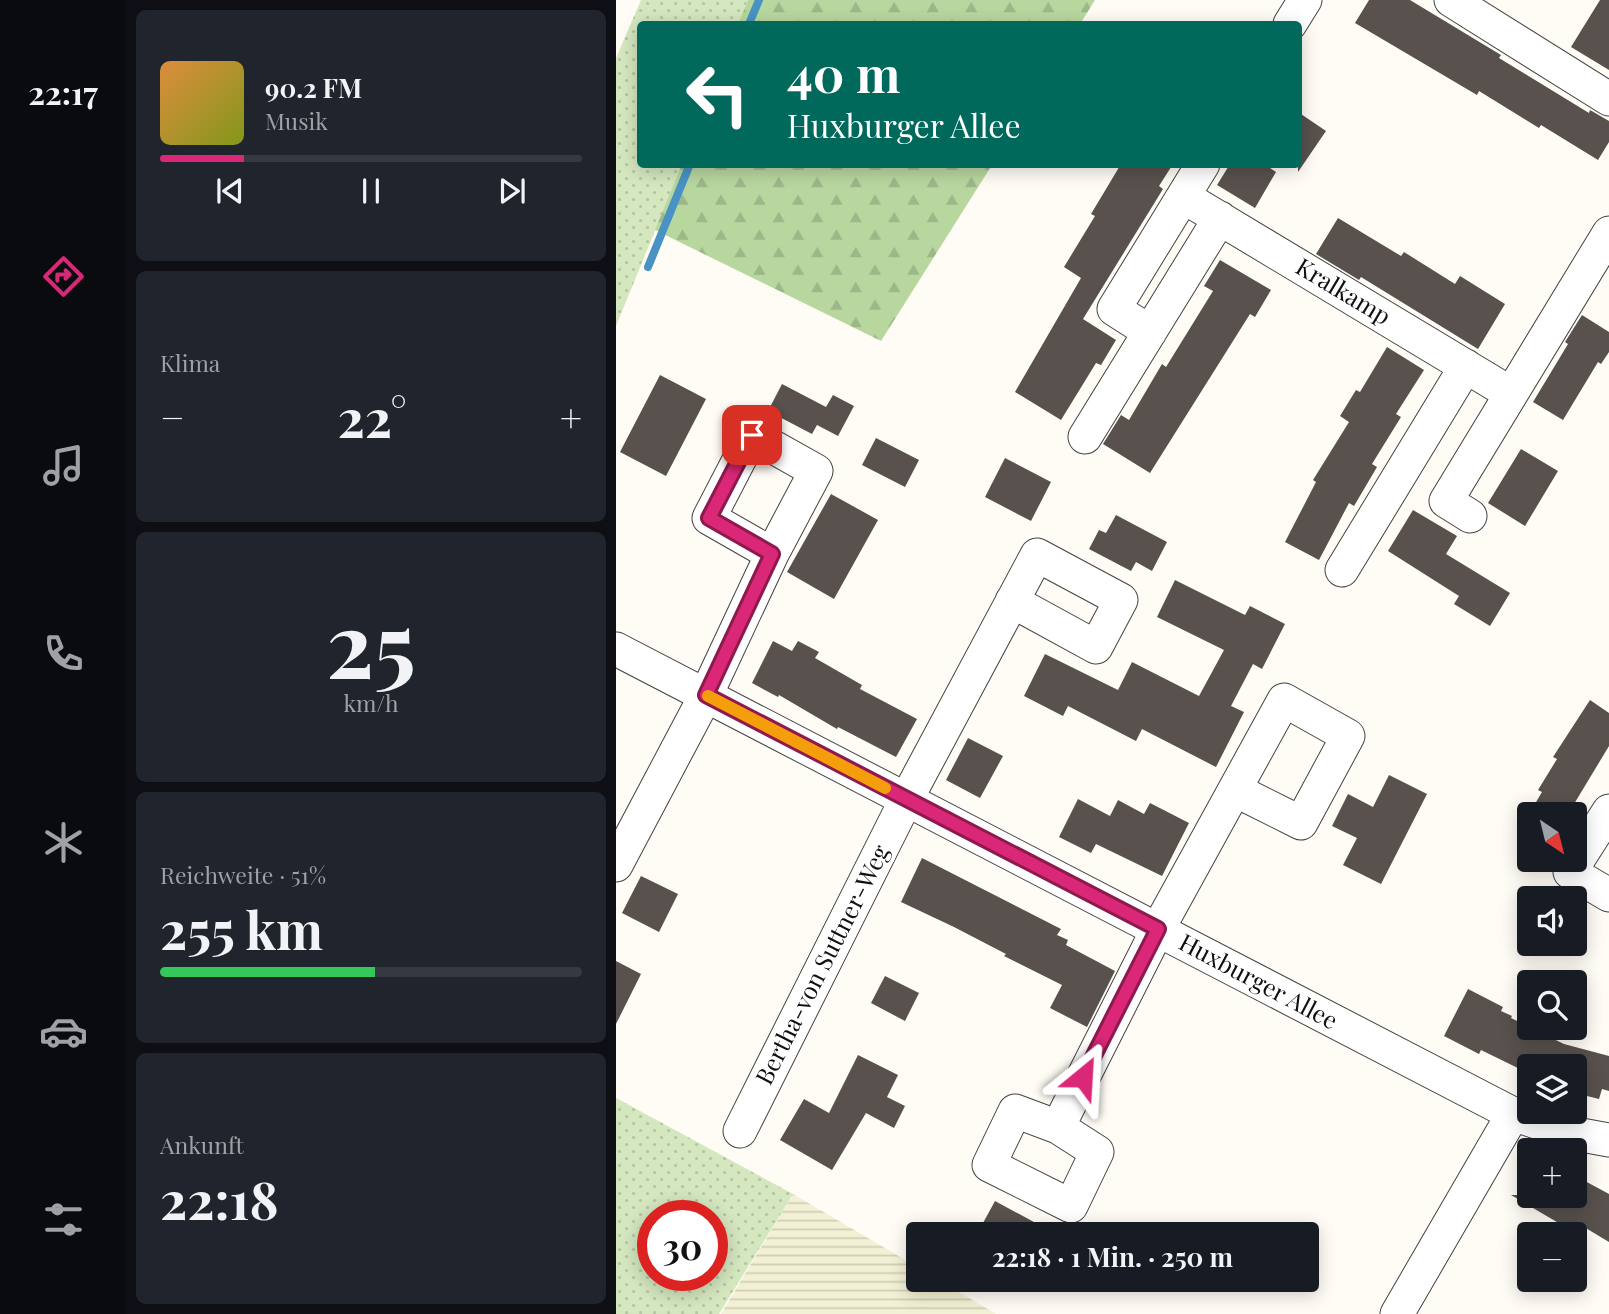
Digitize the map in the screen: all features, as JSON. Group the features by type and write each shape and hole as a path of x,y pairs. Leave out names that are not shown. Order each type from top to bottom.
{"street":[{"path":"1292,21 1304,0"},
{"path":"1451,0 1609,99"},
{"path":"1150,332 1114,309 1201,168"},
{"name":"Kralkamp","path":"1184,197 1510,393"},
{"path":"1085,437 1220,218"},
{"path":"1401,473 1458,508 1510,393 1609,233"},
{"path":"1342,570 1466,366"},
{"path":"616,865 624,831 706,695 772,554"},
{"name":"Bertha-von Suttner-Weg","path":"740,1131 906,800 1012,601"},
{"name":"Huxburger Allee","path":"616,649 1513,1114 1565,1132 1609,1140"},
{"path":"1058,1127 1158,929 1235,790"},
{"path":"1609,811 1570,872 1609,895"},
{"path":"1397,1314 1513,1114"}],"shaded area":[{"path":"793,1194 906,1260 906,1292 959,1292 996,1314 721,1314"}],"green space":[{"path":"641,0 748,0 739,21 637,21 637,168 681,168 616,326 616,58"},
{"path":"748,0 1095,0 1082,21 739,21"},
{"path":"680,168 990,168 881,341 655,230"},
{"path":"616,1098 793,1194 719,1314 616,1314"}],"building":[{"path":"1369,0 1410,0 1589,113 1590,110 1609,121 1609,142 1598,160 1479,91 1477,95 1355,23"},
{"path":"1600,0 1609,0 1609,70 1571,47"},
{"path":"1302,115 1326,131 1302,166"},
{"path":"1119,168 1170,168 1159,186 1163,189 1083,319 1116,340 1101,365 1096,363 1061,420 1015,392 1081,278 1064,267 1095,216 1091,214"},
{"path":"1228,168 1270,168 1276,172 1255,208 1217,185"},
{"path":"1338,218 1401,256 1404,252 1455,284 1460,276 1505,304 1478,349 1361,277 1359,280 1316,254"},
{"path":"1220,260 1271,290 1255,317 1250,314 1150,473 1103,444 1121,415 1129,420 1162,364 1166,367 1213,291 1204,286"},
{"path":"1582,315 1609,332 1609,352 1601,364 1598,362 1563,420 1533,402"},
{"path":"1387,347 1424,370 1396,414 1401,417 1372,464 1377,467 1354,506 1349,503 1319,560 1285,542 1316,482 1313,480 1349,422 1340,416 1356,390 1360,392"},
{"path":"660,375 706,399 666,476 620,452"},
{"path":"782,384 826,407 833,395 854,406 838,436 817,425 812,434 768,411"},
{"path":"876,438 919,460 905,487 862,465"},
{"path":"1521,449 1558,471 1525,526 1488,503"},
{"path":"1005,458 1051,482 1031,521 985,497"},
{"path":"831,494 878,520 834,599 787,572"},
{"path":"1413,510 1457,536 1446,554 1510,593 1490,626 1454,604 1459,596 1388,551"},
{"path":"1116,515 1167,542 1152,571 1136,562 1131,571 1089,549 1099,530 1106,533"},
{"path":"1175,580 1245,615 1250,606 1285,624 1262,669 1253,664 1231,706 1244,712 1216,767 1142,729 1136,741 1068,706 1063,716 1024,696 1045,654 1118,690 1132,662 1199,696 1224,650 1157,617"},
{"path":"773,641 792,651 798,641 819,652 815,658 862,685 860,689 917,719 896,757 752,683"},
{"path":"1590,700 1609,713 1609,746 1575,802 1536,802 1542,792 1538,790 1557,759 1553,757"},
{"path":"968,738 1003,756 980,798 946,780"},
{"path":"1389,775 1427,794 1381,884 1343,865 1357,838 1332,826 1348,794 1373,807"},
{"path":"1078,799 1110,816 1118,800 1144,814 1150,803 1189,823 1162,876 1096,844 1091,853 1059,837"},
{"path":"922,858 1061,929 1057,935 1068,940 1066,945 1115,971 1087,1027 1050,1008 1062,985 901,902"},
{"path":"641,876 678,894 659,932 622,913"},
{"path":"616,961 641,974 616,1024"},
{"path":"885,976 919,993 905,1021 871,1003"},
{"path":"1468,989 1503,1007 1501,1011 1517,1021 1517,1040 1556,1040 1609,1056 1609,1091 1602,1089 1599,1099 1587,1096 1587,1054 1517,1054 1517,1068 1481,1050 1479,1054 1444,1036"},
{"path":"858,1055 898,1075 887,1097 905,1106 894,1128 866,1113 832,1170 780,1140 804,1099 829,1113"},
{"path":"1587,1182 1609,1194 1609,1242 1587,1229 1587,1222 1557,1222 1533,1208 1587,1208"},
{"path":"995,1201 1034,1222 984,1222"}],"waterway":[{"path":"750,21 759,0"},
{"path":"648,267 688,168"}],"slow traffic":[{"path":"708,696 885,788"}],"route":[{"path":"752,435 709,518 772,554 706,695 1158,929 1083,1077"}]}
